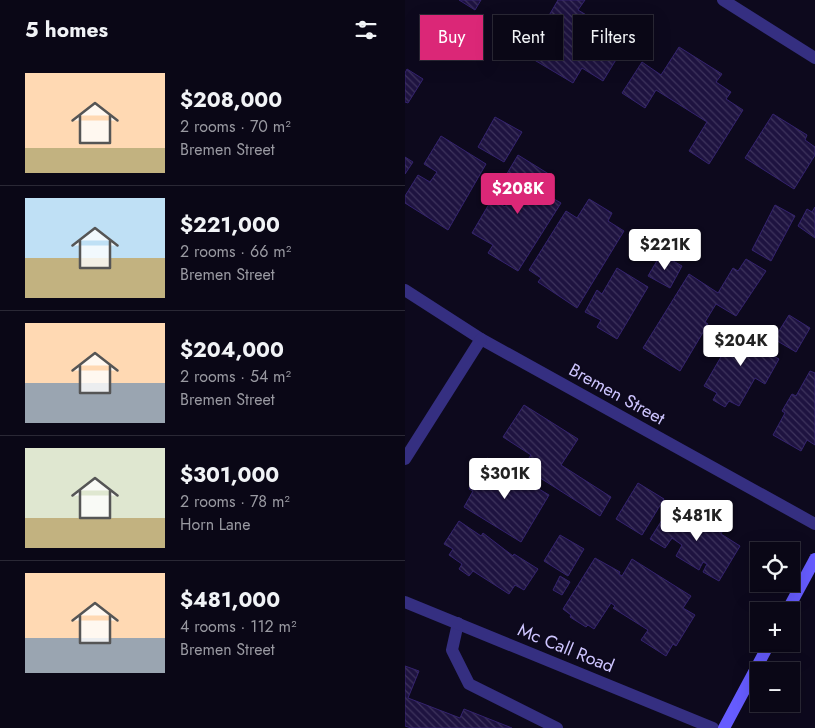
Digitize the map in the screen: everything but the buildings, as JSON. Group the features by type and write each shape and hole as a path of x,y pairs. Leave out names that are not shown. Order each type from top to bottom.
{"street":[{"path":"723,0 815,58"},
{"name":"Bremen Street","path":"405,290 481,339 815,524"},
{"path":"405,459 481,339"},
{"path":"792,602 815,559"},
{"name":"Mc Call Road","path":"405,602 713,728"},
{"path":"458,623 452,650 469,684 557,728"},
{"path":"723,728 765,652"}]}
